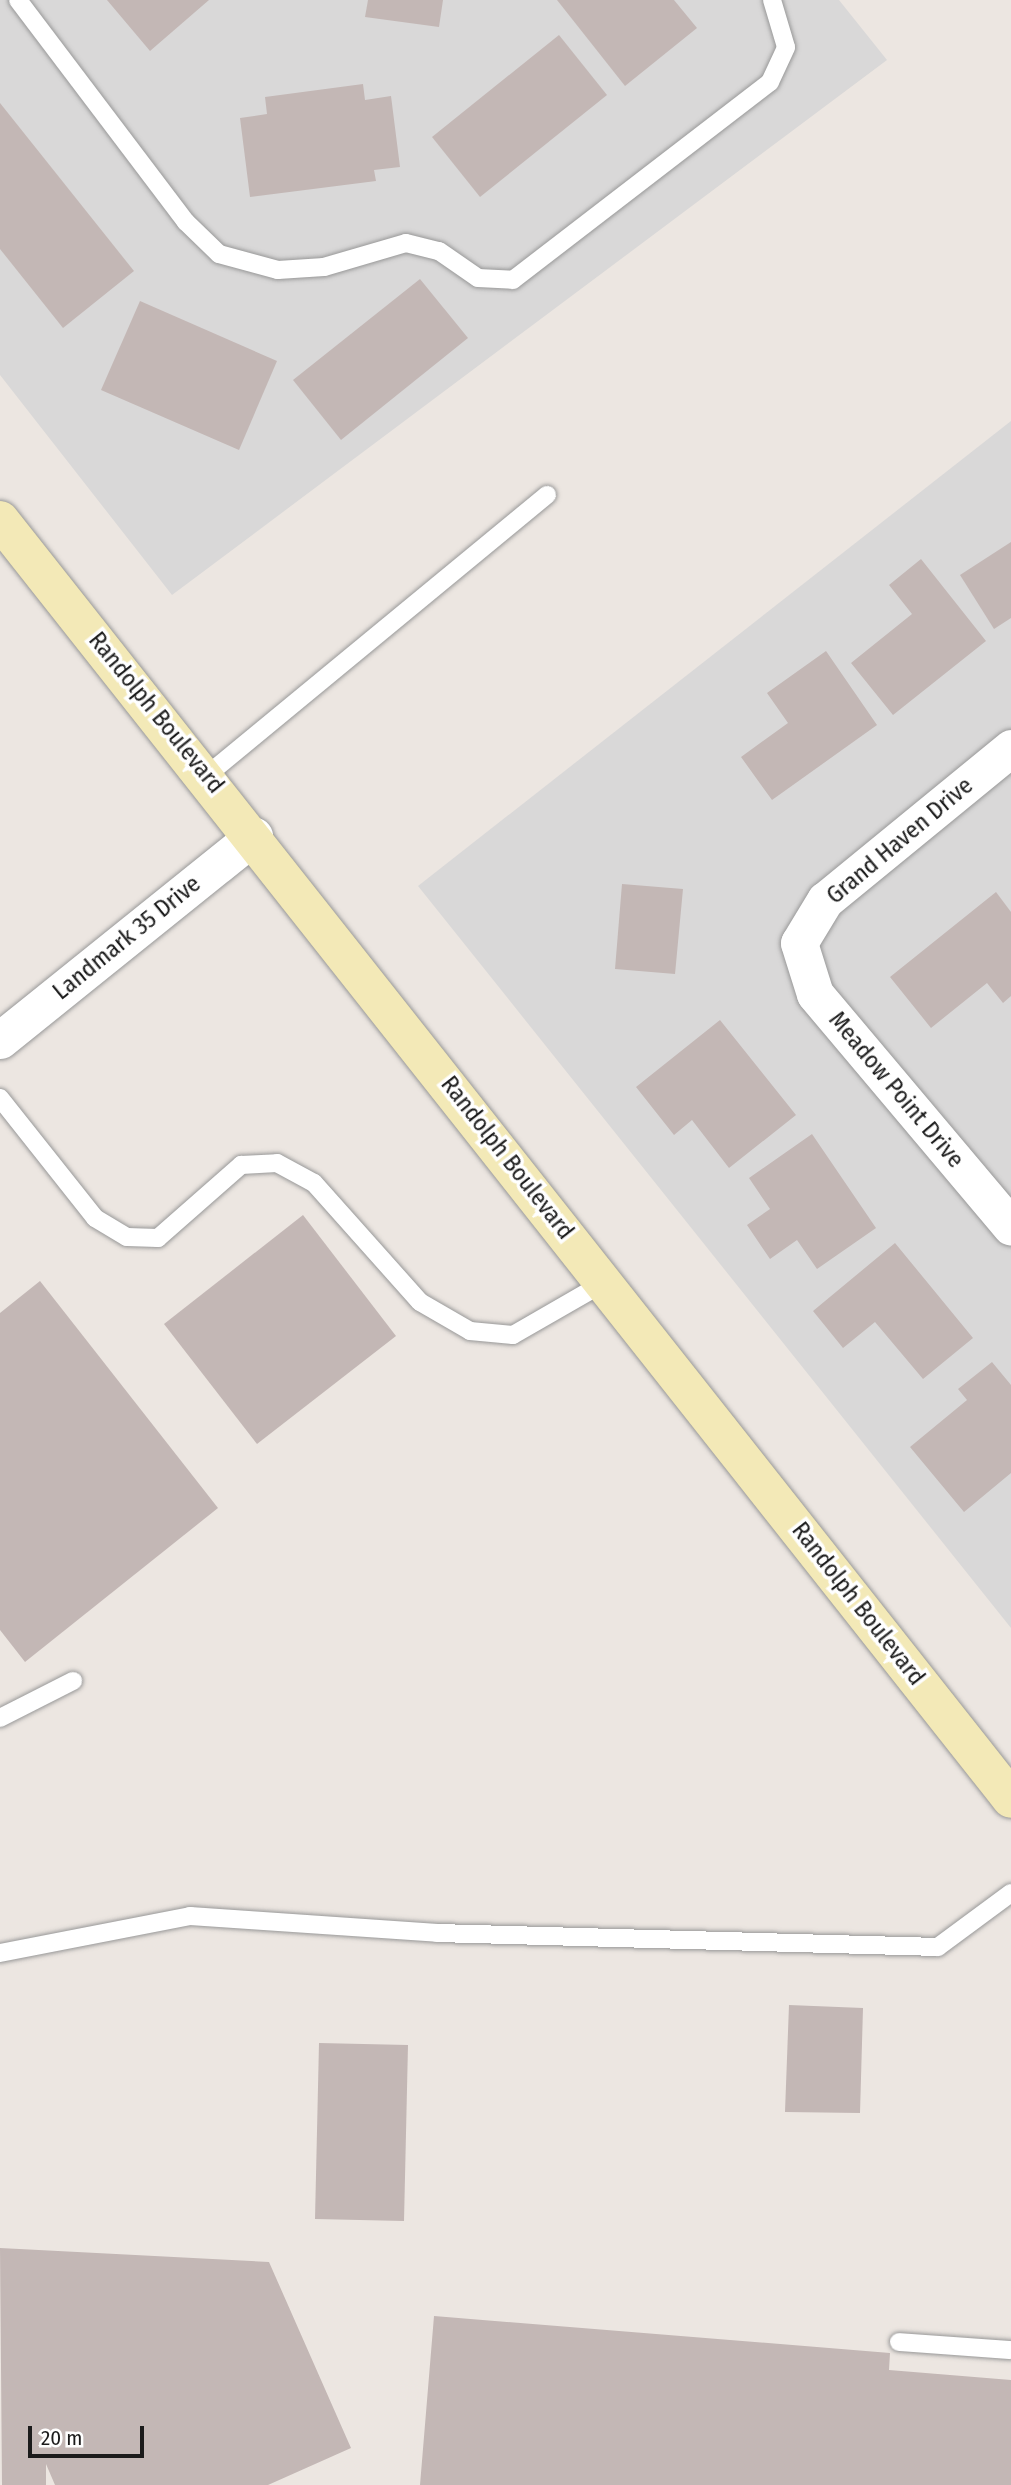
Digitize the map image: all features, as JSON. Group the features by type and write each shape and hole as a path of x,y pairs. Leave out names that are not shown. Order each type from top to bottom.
{"main road":[{"name":"Randolph Boulevard","path":"0,520 254,836 1011,1799"}],"street":[{"name":"Grand Haven Drive","path":"799,943 825,900 1011,748"},
{"name":"Landmark 35 Drive","path":"0,1040 254,836"},
{"name":"Meadow Point Drive","path":"799,943 815,994 1011,1227"}],"lane":[{"path":"18,0 186,222 219,254 278,270 324,267 406,243 439,251 478,278 513,280 770,82 786,47 772,0"},
{"path":"206,776 548,495"},
{"path":"0,1098 95,1217 127,1237 158,1238 241,1165 277,1163 314,1183 420,1302 470,1331 513,1335 605,1282"},
{"path":"0,1718 74,1681"},
{"path":"0,1953 190,1916 437,1933 939,1947 1011,1893"},
{"path":"899,2342 1011,2350"}],"shaded area":[{"path":"0,0 839,0 887,60 172,595 0,375"},
{"path":"1011,421 1011,1628 418,886"}],"building":[{"path":"107,0 209,0 150,51"},
{"path":"368,0 443,0 439,27 365,17"},
{"path":"557,0 674,0 697,28 625,86"},
{"path":"559,35 607,95 480,197 432,137"},
{"path":"363,84 365,100 391,96 400,167 374,170 376,181 250,197 240,118 267,114 265,97"},
{"path":"0,103 134,271 63,328 0,249"},
{"path":"420,279 468,338 341,440 293,380"},
{"path":"140,301 277,361 239,450 101,390"},
{"path":"1011,542 1011,618 994,629 960,575"},
{"path":"921,559 986,641 893,715 851,663 912,614 889,585"},
{"path":"826,651 877,725 772,800 741,757 788,723 767,693"},
{"path":"622,884 683,889 675,974 615,969"},
{"path":"996,892 1011,912 1011,996 1003,1003 987,983 931,1028 890,977"},
{"path":"720,1020 796,1115 729,1168 692,1120 674,1135 636,1087"},
{"path":"812,1134 876,1228 817,1269 797,1240 770,1259 747,1225 770,1209 749,1178"},
{"path":"303,1215 396,1336 257,1444 164,1324"},
{"path":"895,1243 973,1338 923,1379 875,1322 843,1348 813,1311"},
{"path":"40,1281 218,1508 25,1662 0,1630 0,1313"},
{"path":"992,1362 1011,1385 1011,1473 964,1512 910,1447 967,1400 958,1389"},
{"path":"789,2005 863,2008 860,2113 785,2112"},
{"path":"319,2043 408,2045 404,2221 315,2219"},
{"path":"0,2248 269,2262 351,2448 268,2485 55,2485 46,2464 46,2485 2,2485"},
{"path":"434,2316 890,2353 889,2370 1011,2380 1011,2485 420,2485"}]}
